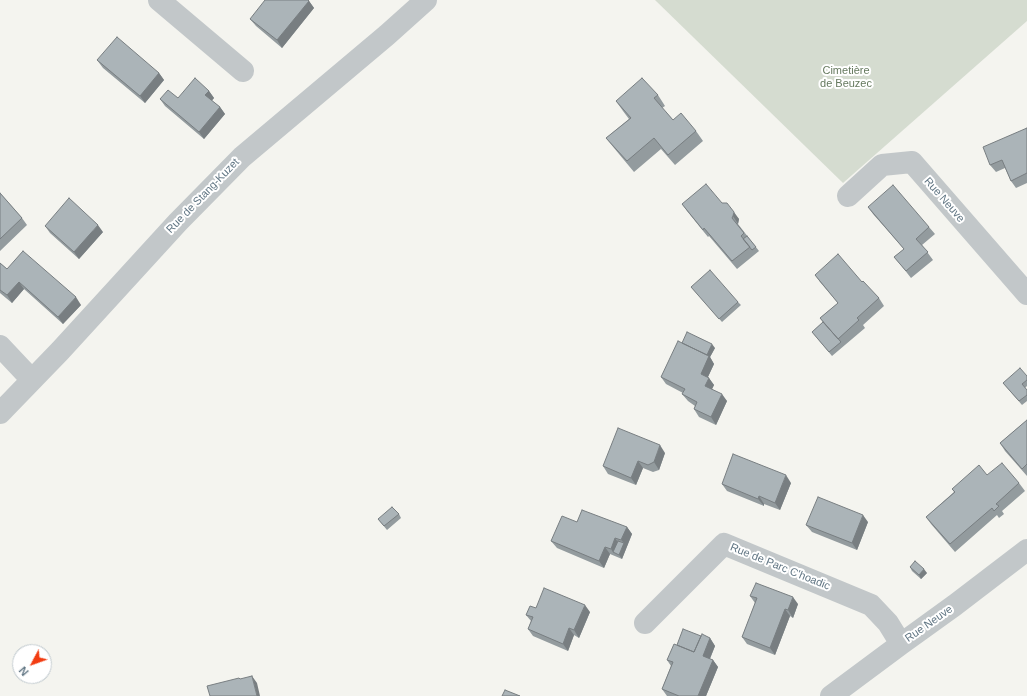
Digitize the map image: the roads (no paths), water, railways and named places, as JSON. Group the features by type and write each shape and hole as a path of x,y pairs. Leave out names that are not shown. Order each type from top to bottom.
{"street":[{"path":"159,0 243,71"},
{"name":"Rue de Stang-Kuzet","path":"0,413 178,222 242,157 387,35 426,0"},
{"name":"Rue Neuve","path":"848,196 882,165 912,162 1027,294"},
{"path":"0,346 32,380"},
{"name":"Rue de Parc C'hoadic","path":"646,623 724,544 870,605 888,623 901,644"},
{"name":"Rue Neuve","path":"831,696 1027,550"}],"park label":[{"name":"Cimetière de Beuzec","path":"846,77"}]}
